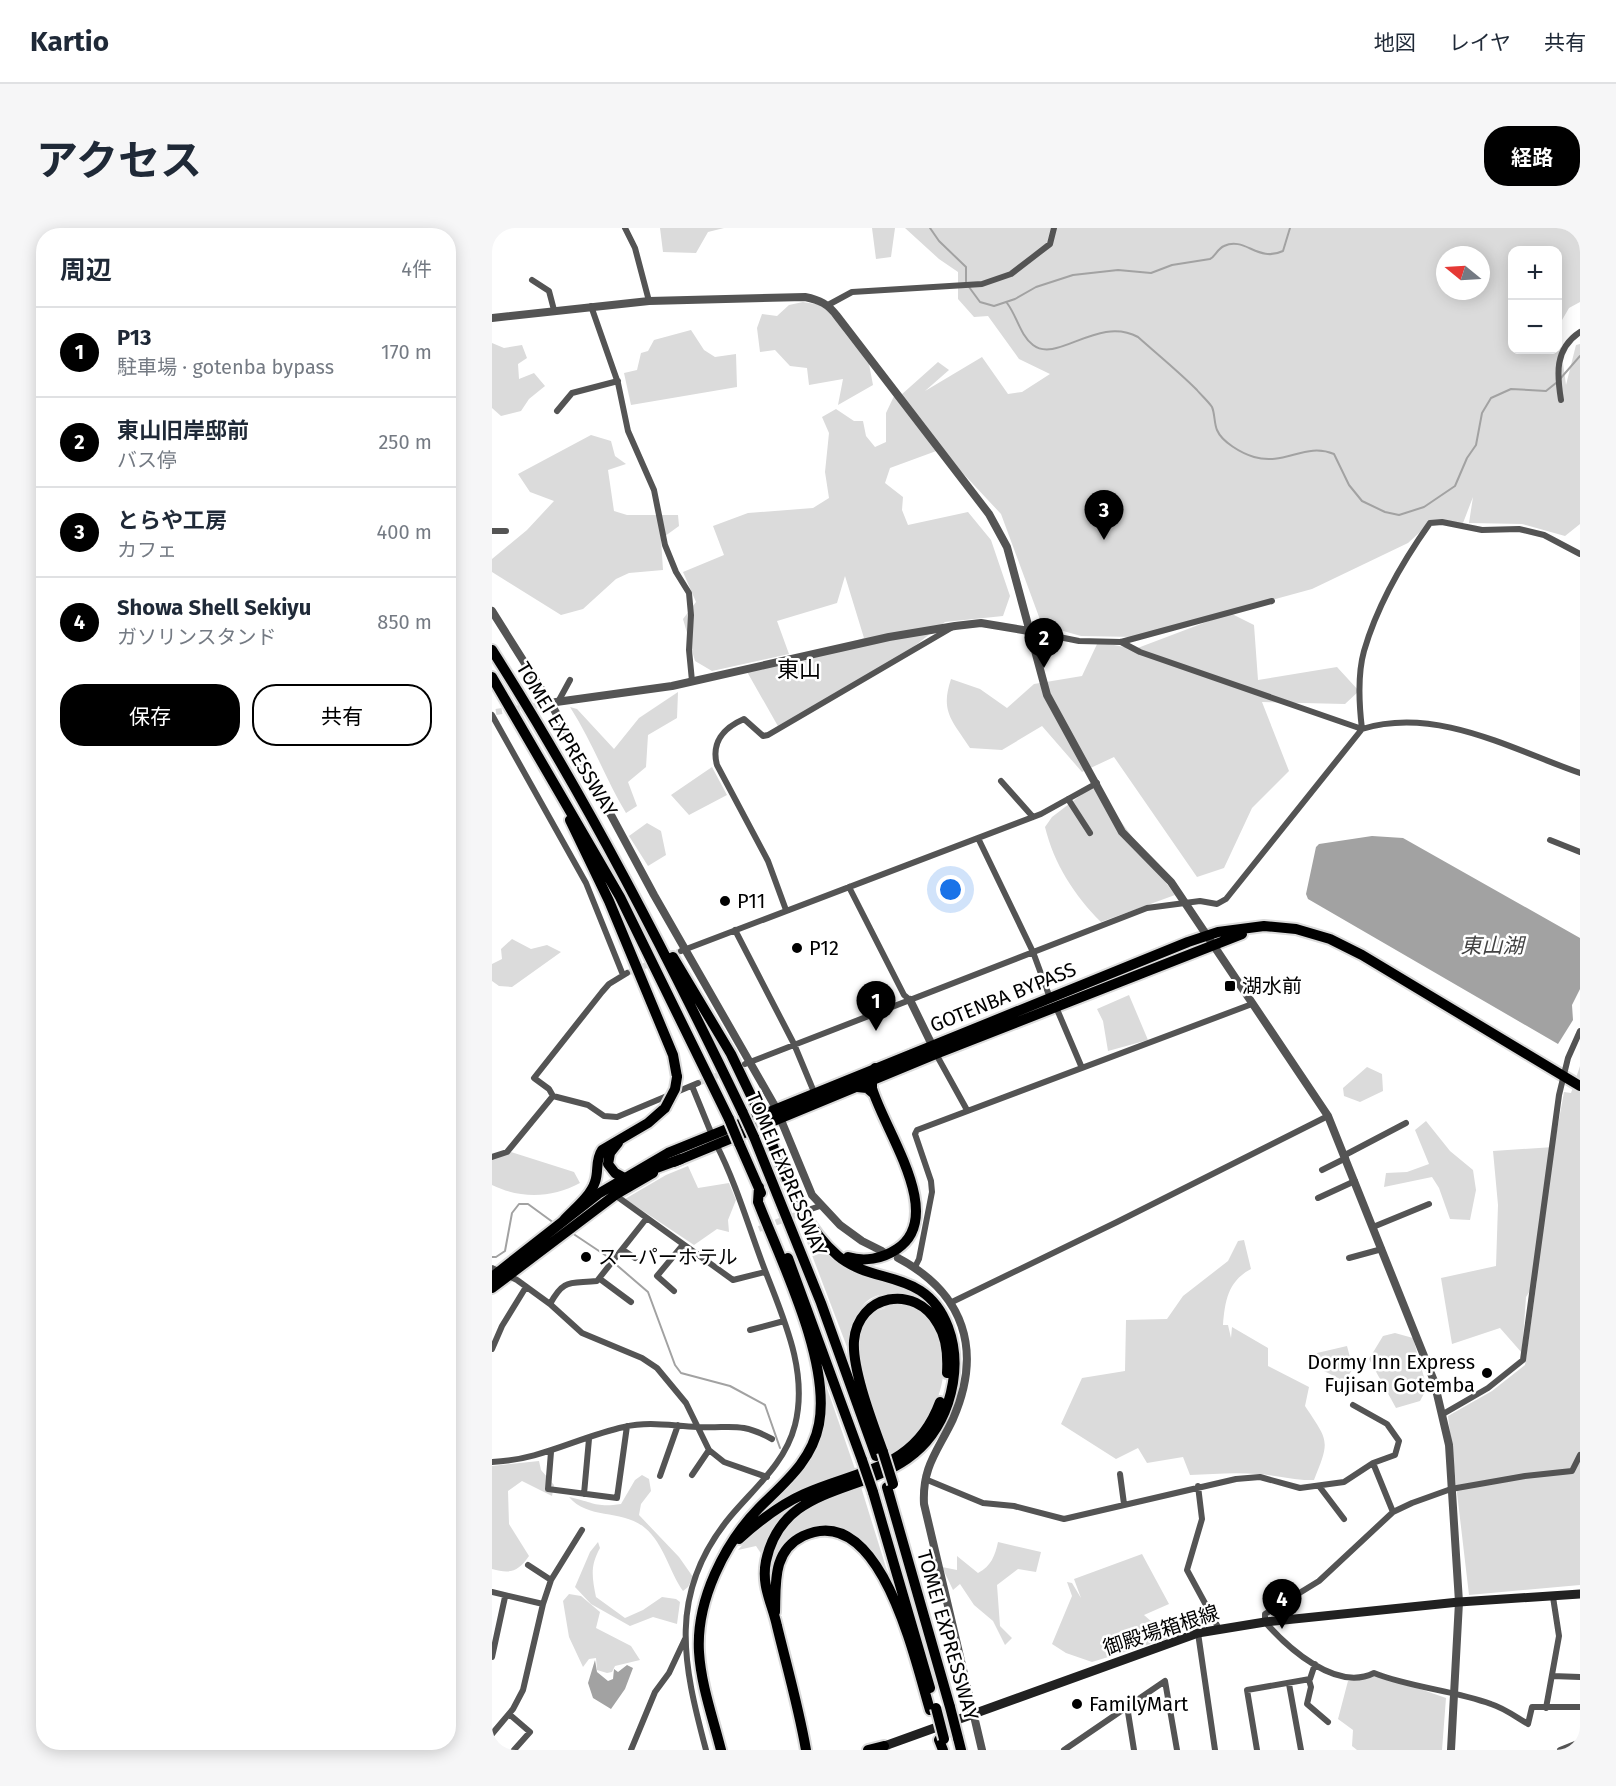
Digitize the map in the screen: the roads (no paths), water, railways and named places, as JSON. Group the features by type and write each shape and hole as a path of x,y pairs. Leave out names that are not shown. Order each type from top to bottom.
{"highway":[{"name":"TOMEI EXPRESSWAY","path":"492,650 591,813 633,890 754,1137 880,1454 961,1750"},
{"name":"TOMEI EXPRESSWAY","path":"492,677 536,749 620,897 729,1119 759,1187 807,1306 873,1492 933,1709"},
{"path":"536,749 609,901 673,1056 677,1077 675,1089 665,1108 654,1119 600,1153 593,1187 569,1223"},
{"path":"633,890 731,1054 807,1220 819,1238 850,1263 905,1282 923,1293 938,1308 948,1326 953,1346 952,1388 937,1428 907,1461 885,1474 813,1498 784,1522 773,1540 765,1573 766,1598 775,1618 808,1749"},
{"name":"GOTENBA BYPASS","path":"714,1139 778,1113 857,1087 934,1050 1208,940 1270,930 1314,933 1362,955 1580,1086"},
{"name":"GOTENBA BYPASS","path":"778,1113 814,1092 876,1068 934,1050"},
{"path":"834,1251 859,1259 882,1257 900,1247 912,1232 916,1219 916,1195 874,1094 871,1081 876,1068"},
{"path":"857,1087 867,1088 874,1094"},
{"path":"630,1134 614,1147 609,1156 610,1168 622,1178 633,1178 681,1159"},
{"path":"492,1288 498,1273 569,1223 714,1139"},
{"path":"569,1223 622,1178 668,1153 714,1139"},
{"path":"721,1750 699,1651 701,1623 708,1593 730,1548 750,1517 799,1468 812,1446 820,1413 820,1386 811,1345 801,1311 758,1202 759,1187"},
{"path":"730,1548 783,1504 817,1488 883,1466 903,1454 924,1432 936,1414 943,1394 947,1374 947,1351 939,1324 929,1311 913,1300 900,1297 879,1300 867,1310 858,1322 854,1344 880,1454"},
{"path":"775,1618 776,1571 783,1554 794,1542 805,1535 824,1530 852,1539 872,1558 884,1578 933,1709 943,1745"},
{"path":"868,1750 879,1748"}],"main road":[{"name":"御殿場箱根線","path":"879,1748 1198,1633 1265,1622 1459,1602 1580,1594"}],"street":[{"path":"625,228 635,249 649,301"},
{"path":"828,305 852,292 982,284 1011,274 1050,244 1054,228"},
{"path":"532,280 549,291 554,310"},
{"path":"492,318 649,301 805,297 828,305 989,514 1007,547 1047,695 1097,782 1122,832 1171,882 1328,1116 1434,1381 1449,1445 1459,1602 1451,1750"},
{"path":"591,306 618,381 628,431 654,490 665,545 676,572 689,593 691,615 689,650 693,681"},
{"path":"1561,400 1557,371 1560,356 1580,332"},
{"path":"557,411 572,393 618,381"},
{"path":"1362,729 1359,697 1364,652 1384,602 1430,523 1443,522 1482,530 1519,529 1544,536 1580,554"},
{"path":"492,531 506,531"},
{"path":"540,705 693,681 889,637 955,626 981,623 1079,641 1121,642 1272,601"},
{"path":"492,611 554,703 683,950 778,1113 806,1182 820,1206 851,1234 882,1251"},
{"path":"786,910 768,861 717,765 714,748 716,743 728,729 744,719 763,736 768,735 955,626"},
{"path":"1121,642 1140,652 1362,729"},
{"path":"554,703 570,680"},
{"path":"493,713 586,883 625,974 602,992 534,1078 549,1089 553,1096 588,1105 609,1118 617,1117 695,1084 784,1321 797,1371 798,1407 786,1449 766,1477 720,1530 704,1560 687,1609 685,1640 688,1681 706,1750"},
{"path":"747,1063 1147,908 1200,901 1217,904 1226,899 1362,729 1377,724 1427,723 1454,727 1580,773"},
{"path":"1001,781 1033,817"},
{"path":"683,950 1033,817 1097,782"},
{"path":"1068,799 1090,833"},
{"path":"978,838 1034,952 1082,1068"},
{"path":"1550,840 1580,852"},
{"path":"849,887 904,995 910,1000 967,1110"},
{"path":"735,930 794,1044 814,1092"},
{"path":"915,1267 919,1259 932,1192 915,1134 917,1130 1252,1004"},
{"path":"1443,1414 1488,1388 1523,1360 1563,1077 1580,1031"},
{"path":"492,1157 507,1152 553,1096"},
{"path":"952,1302 1328,1116"},
{"path":"1322,1170 1406,1123"},
{"path":"1318,1198 1355,1181"},
{"path":"615,1195 682,1246 733,1280 765,1272"},
{"path":"1373,1227 1429,1204"},
{"path":"811,1209 820,1206"},
{"path":"550,1304 560,1287 600,1279 646,1219"},
{"path":"751,1232 759,1229"},
{"path":"674,1291 657,1276 682,1246"},
{"path":"1349,1258 1382,1249"},
{"path":"623,1250 635,1258"},
{"path":"898,1258 915,1267 936,1283 952,1302 965,1343 965,1378 957,1408 929,1462 925,1479 926,1520 982,1750"},
{"path":"498,1273 526,1287 550,1304 582,1333 642,1358 657,1368 678,1391 709,1450 724,1462 766,1477"},
{"path":"600,1279 631,1302"},
{"path":"492,1349 502,1326 526,1287"},
{"path":"750,1330 784,1321"},
{"path":"925,1479 973,1500 1014,1506 1059,1519 1236,1479 1260,1477 1300,1488 1344,1482 1373,1463 1395,1455 1399,1441 1387,1424 1353,1405"},
{"path":"492,1462 519,1461 627,1426 651,1423 698,1427 736,1425 755,1430 772,1439"},
{"path":"660,1476 678,1425"},
{"path":"551,1452 548,1489 617,1498 627,1426"},
{"path":"584,1494 589,1439"},
{"path":"692,1475 709,1450"},
{"path":"1580,1455 1572,1471 1525,1476 1451,1489 1393,1512 1343,1556 1319,1581 1265,1614 1265,1622 1289,1648 1315,1664 1344,1677 1362,1679 1374,1673 1396,1682 1455,1693 1494,1704 1528,1724 1532,1707 1580,1707"},
{"path":"1373,1463 1393,1512"},
{"path":"1120,1474 1124,1504"},
{"path":"1198,1486 1202,1519 1187,1569 1220,1629"},
{"path":"1319,1486 1344,1519"},
{"path":"492,1734 509,1714 523,1690 543,1604 551,1580 582,1530"},
{"path":"528,1565 551,1580"},
{"path":"492,1592 543,1604"},
{"path":"492,1658 506,1597"},
{"path":"1546,1708 1559,1636 1553,1597"},
{"path":"1198,1633 1215,1750"},
{"path":"631,1750 655,1692 669,1673 685,1640"},
{"path":"1315,1664 1309,1680 1311,1686 1307,1704 1329,1722"},
{"path":"1552,1676 1580,1677"},
{"path":"1254,1750 1247,1690 1309,1680"},
{"path":"1064,1750 1165,1681 1177,1750"},
{"path":"1289,1684 1301,1750"},
{"path":"1127,1706 1134,1750"},
{"path":"509,1714 530,1732 514,1750"},
{"path":"1560,1750 1580,1742"}],"water":[{"name":"東山湖","path":"1372,836 1403,838 1580,938 1580,989 1572,1005 1573,1020 1558,1044 1308,899 1306,894 1316,847 1319,844"},
{"path":"595,1660 597,1672 608,1681 613,1679 614,1669 618,1672 627,1665 633,1668 625,1689 611,1709 593,1698 588,1683"}],"waterway":[{"path":"930,228 939,241 966,267 966,282"},
{"path":"969,287 980,302 994,306 1015,299 1036,287 1073,275 1118,270 1151,273 1172,265 1210,259 1222,247 1232,244 1239,244 1266,254 1274,254 1283,251 1290,228"},
{"path":"1007,303 1029,341 1043,349 1054,349 1108,332 1123,332 1138,337 1209,403 1219,434 1232,446 1254,457 1265,459 1314,451 1334,454 1349,485 1362,501 1385,512 1399,515 1424,507 1455,486 1467,458 1476,445 1482,413 1491,398 1511,389 1546,391 1556,383"},
{"path":"1560,379 1580,356"},
{"path":"492,1257 505,1251 512,1213 519,1204 528,1204 554,1223"},
{"path":"572,1233 605,1255 648,1292 675,1365 681,1373 730,1386 765,1405 780,1448"}],"tunnel":[{"path":"496,712 540,705"},
{"path":"627,973 681,951"},
{"path":"698,1083 739,1067"},
{"path":"759,1229 806,1211"}],"place":[{"name":"とらや工房","path":"1104,540"},
{"name":"東山旧岸邸前","path":"1044,668"},
{"name":"P11","path":"725,901"},
{"name":"P12","path":"797,948"},
{"name":"湖水前","path":"1230,986"},
{"name":"P13","path":"876,1031"},
{"name":"スーパーホテル","path":"586,1257"},
{"name":"Dormy Inn Express Fujisan Gotemba","path":"1487,1373"},
{"name":"Showa Shell Sekiyu","path":"1282,1629"},
{"name":"FamilyMart","path":"1077,1704"}],"district":[{"name":"東山","path":"799,669"}]}
